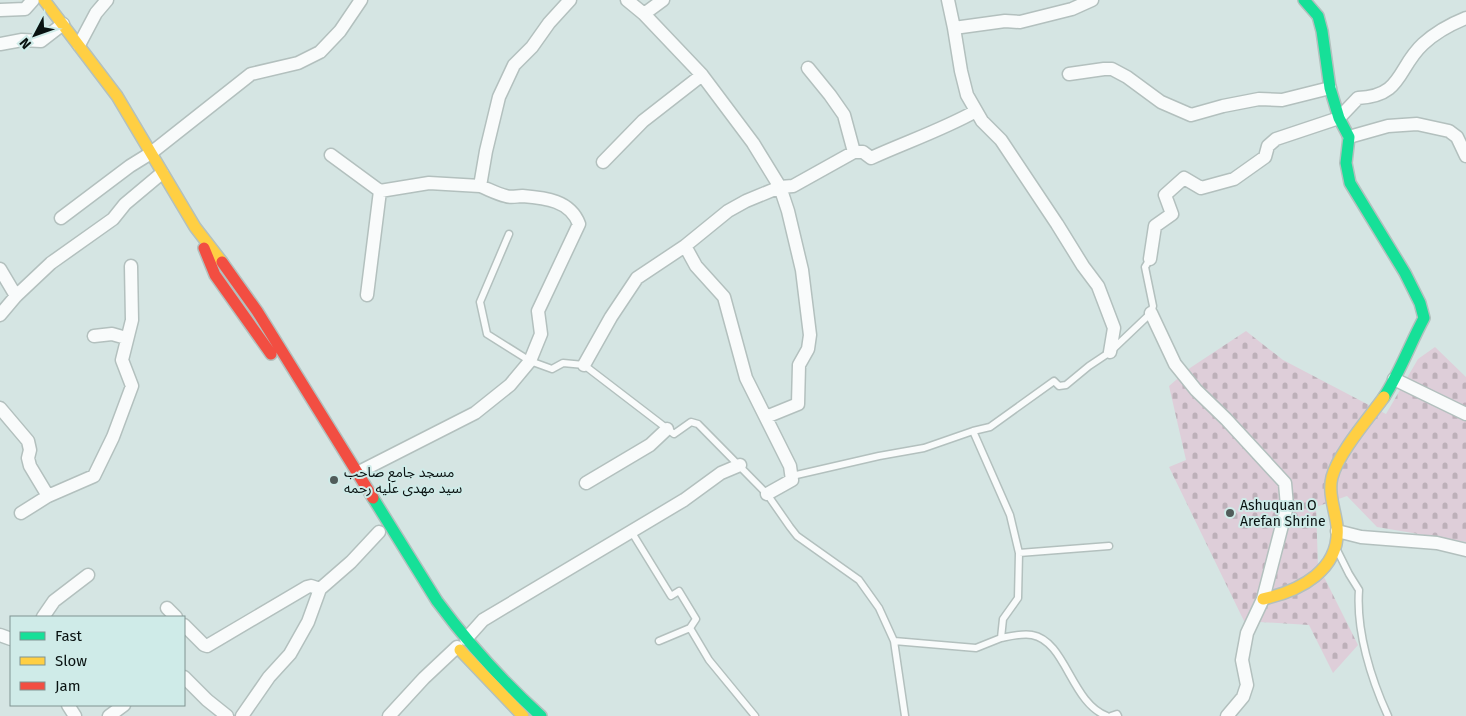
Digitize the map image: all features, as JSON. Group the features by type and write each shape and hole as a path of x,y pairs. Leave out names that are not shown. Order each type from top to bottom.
{"main road":[{"path":"44,0 117,96 195,226 257,311 297,373 437,601 458,642 479,672 523,716"},
{"path":"1263,599 1280,596 1302,586 1323,570 1336,548 1338,531 1332,502 1333,474 1360,429 1394,379 1424,318 1420,303 1405,273 1350,182 1346,163 1349,137 1339,118 1330,88 1318,16 1304,0"},
{"path":"195,226 215,274 266,346 326,445"},
{"path":"458,642 542,716"}],"street":[{"path":"0,10 25,9 33,0"},
{"path":"79,45 96,13 107,0"},
{"path":"61,218 151,152 251,74 298,64 320,52 340,31 361,0"},
{"path":"480,186 499,97 514,65 532,47 549,23 570,0"},
{"path":"627,0 644,14 702,76 753,143 780,187 788,210 802,270 810,335 808,349 799,365 798,404 766,417"},
{"path":"644,14 663,0"},
{"path":"948,0 967,95 982,121 1001,140 1098,286 1114,328 1110,352"},
{"path":"954,28 1005,21 1020,22 1072,9 1092,0"},
{"path":"1150,259 1155,226 1172,214 1165,195 1184,178 1201,188 1234,179 1265,157 1268,146 1276,138 1339,118 1358,98 1373,98 1390,88 1422,45 1436,33 1466,18"},
{"path":"0,44 22,40 41,41 63,24"},
{"path":"808,68 844,115 854,152"},
{"path":"1069,74 1112,69 1127,77 1162,102 1191,115 1259,99 1282,100 1330,88"},
{"path":"604,162 643,121 702,76"},
{"path":"584,365 611,317 637,278 685,246 728,211 746,201 780,187 793,186 854,152 863,152 872,158 955,123 976,112"},
{"path":"1349,137 1388,126 1418,124 1449,131 1457,136 1466,156"},
{"path":"331,155 380,191 429,183 480,186 507,197 521,196 548,199 565,205 575,214 579,224 538,311 541,334 530,361 510,386 475,413 357,473"},
{"path":"0,315 16,296 51,263 113,219 125,204 162,173"},
{"path":"368,295 380,191"},
{"path":"685,246 696,266 724,297 746,378 790,466 792,480 767,494"},
{"path":"21,513 48,496 94,476 112,437 132,386 122,360 132,320 131,266"},
{"path":"0,269 16,296"},
{"path":"1151,313 1174,364 1196,390 1226,418 1285,483 1287,506 1263,599 1247,632 1242,660 1247,685 1243,697 1226,716"},
{"path":"94,336 112,334 126,338"},
{"path":"1394,379 1466,414"},
{"path":"0,408 28,441 30,466 48,496"},
{"path":"586,483 650,446 667,429"},
{"path":"389,716 458,642 483,620 684,500 721,473 740,465"},
{"path":"1338,531 1369,538 1437,543 1466,550"},
{"path":"242,716 269,677 290,654 308,622 320,589 351,562 379,532"},
{"path":"44,616 54,601 88,575"},
{"path":"185,626 207,646 307,587 311,586 320,589"},
{"path":"185,678 207,700 228,716"},
{"path":"109,716 123,706"}],"lane":[{"path":"509,234 480,302 487,334 530,361 552,369 563,363 584,365 674,434 691,422 698,424 767,494 790,528 798,536 859,580 866,588 879,608 894,641 905,716"},
{"path":"792,476 879,456 924,448 990,427 1054,381 1059,386 1066,385 1110,352 1151,313 1153,306 1144,267 1150,259"},
{"path":"973,431 1010,515 1019,553 1018,598 1003,620 1001,638"},
{"path":"631,531 671,596 679,592 688,603 696,619 690,628 659,641"},
{"path":"1019,553 1109,546"},
{"path":"1336,548 1348,574 1360,590 1358,603 1361,632 1378,694 1388,716"},
{"path":"690,628 709,660 755,716"},
{"path":"894,641 976,648 1001,638 1030,634 1041,637 1054,649 1078,691 1099,713 1107,716"},
{"path":"1111,716 1117,714 1118,716"}],"green space":[{"path":"1246,331 1283,360 1386,414 1418,359 1435,347 1466,377 1466,542 1377,527 1347,496 1316,507 1318,565 1358,645 1333,673 1309,625 1244,621 1169,467 1186,460 1169,386 1190,368"}],"traffic: fast":[{"path":"1304,0 1318,16 1330,88 1339,118 1349,137 1346,163 1350,183 1405,273 1420,303 1424,318 1384,397"},
{"path":"373,498 437,601 449,617 499,675 541,716"}],"traffic: slow":[{"path":"44,0 117,96 195,227 222,262"},
{"path":"1263,599 1304,584 1325,566 1332,555 1336,541 1337,526 1331,495 1332,477 1348,446 1384,397"},
{"path":"460,650 523,716"}],"traffic: jam":[{"path":"204,248 215,275 271,354"},
{"path":"222,262 257,311 373,498"}],"place":[{"name":"مسجد جامع صاحب سید مهدی علیه رحمه","path":"334,480"},
{"name":"Ashuquan O Arefan Shrine","path":"1230,513"}]}
